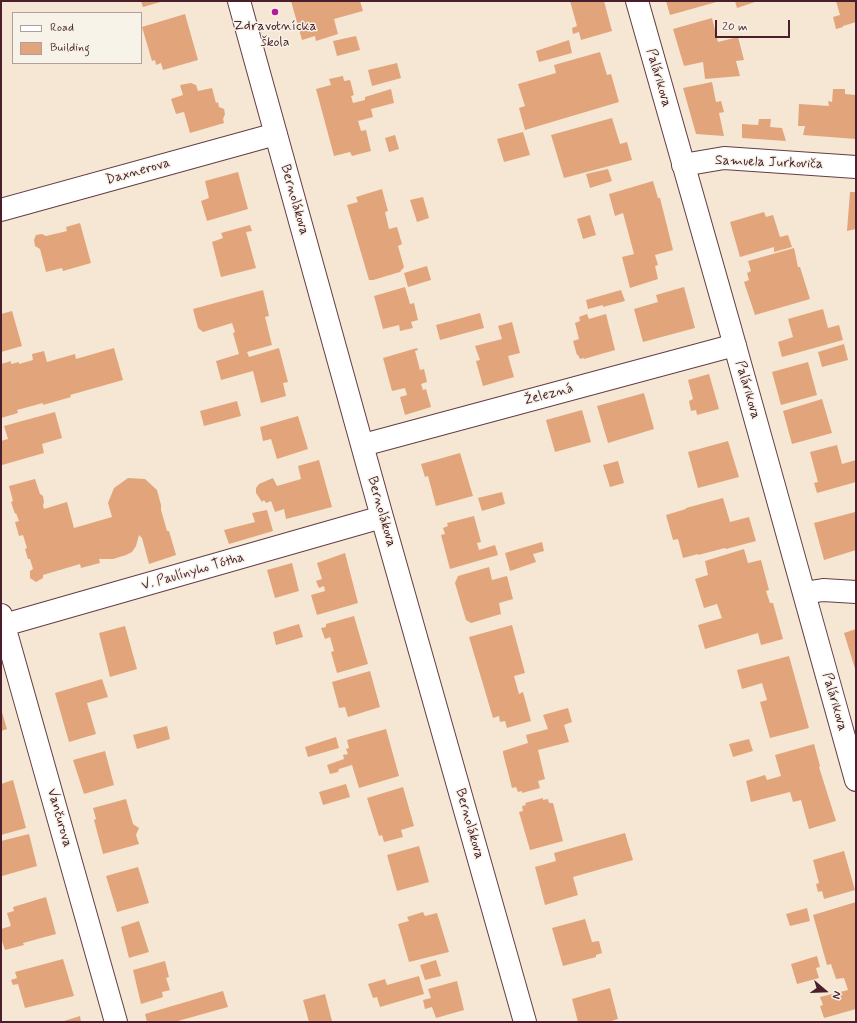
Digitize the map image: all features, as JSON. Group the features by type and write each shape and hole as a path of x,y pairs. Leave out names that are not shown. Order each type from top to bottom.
{"street":[{"name":"Bernolákova","path":"239,1 382,517 525,1022"},
{"name":"Palárikova","path":"637,1 735,345 856,780"},
{"name":"Daxnerova","path":"1,210 276,134"},
{"name":"Samuela Jurkoviča","path":"683,166 724,158 856,167"},
{"name":"Železná","path":"363,445 735,345"},
{"name":"V. Paulínyho Tótha","path":"2,620 382,517"},
{"path":"804,593 823,590 856,592"},
{"name":"Vančurova","path":"2,620 116,1022"}],"building":[{"path":"141,1 164,1 143,7"},
{"path":"291,1 360,1 363,11 334,19 338,34 316,41 315,36 302,40"},
{"path":"570,1 604,1 612,31 581,40 579,32 573,34 572,28 577,26"},
{"path":"666,1 720,1 670,15"},
{"path":"735,1 758,1 737,8"},
{"path":"836,1 855,1 856,22 836,29 833,17 840,15"},
{"path":"185,14 198,60 163,70 161,63 156,65 155,60 152,61 142,27"},
{"path":"712,18 718,42 738,37 744,60 736,61 740,76 705,79 703,62 684,66 673,29"},
{"path":"356,36 360,50 337,56 333,41"},
{"path":"569,40 572,53 539,62 536,51"},
{"path":"600,52 607,75 611,74 619,102 525,130 519,108 525,106 518,84 556,73 554,65"},
{"path":"397,63 401,78 372,86 368,70"},
{"path":"343,76 344,81 350,80 354,95 351,96 353,103 365,100 365,97 391,89 394,103 371,109 373,117 358,121 361,131 366,130 371,151 352,156 350,152 334,156 316,89 331,85 329,79"},
{"path":"712,82 716,102 721,101 724,112 719,113 724,136 696,134 683,88"},
{"path":"191,83 196,85 198,91 212,88 216,103 218,102 219,107 224,109 224,123 190,133 184,112 176,114 171,99 183,95 180,85"},
{"path":"833,89 845,89 845,94 856,95 856,139 803,135 805,126 798,126 799,104 829,106 828,101 832,102"},
{"path":"612,118 620,144 627,142 632,160 564,178 551,135"},
{"path":"759,119 771,119 770,127 782,128 786,141 742,138 742,124 758,125"},
{"path":"523,132 530,155 504,162 497,139"},
{"path":"395,135 399,149 389,152 385,138"},
{"path":"608,169 612,181 590,188 586,174"},
{"path":"238,172 248,209 207,221 201,201 209,198 205,181"},
{"path":"653,181 658,198 660,198 673,250 655,255 658,265 655,266 658,279 630,288 622,257 634,254 623,213 615,216 609,194"},
{"path":"382,189 388,211 385,212 389,229 397,227 402,244 398,246 404,267 400,272 369,280 347,205 358,202 356,197"},
{"path":"850,192 856,192 856,229 847,231"},
{"path":"423,197 429,218 417,222 410,200"},
{"path":"764,212 766,217 773,215 780,237 788,235 792,247 774,252 774,247 740,257 730,222"},
{"path":"590,215 596,235 583,239 577,219"},
{"path":"80,223 91,263 63,271 62,268 46,272 40,249 35,246 34,240 36,235 42,234 46,236 67,231 66,227"},
{"path":"250,225 252,231 246,232 256,268 221,277 212,242 223,238 221,233"},
{"path":"794,248 798,267 800,267 810,299 755,315 744,282 749,280 747,273 751,271 748,261"},
{"path":"427,266 431,280 408,287 404,273"},
{"path":"405,287 410,304 414,303 418,320 411,322 413,328 400,331 399,325 383,329 374,296"},
{"path":"684,287 695,328 643,342 634,309 658,302 656,295"},
{"path":"263,290 269,316 265,317 272,345 247,352 249,357 279,348 288,382 283,383 286,396 261,403 253,371 221,380 216,361 239,354 233,333 235,332 232,323 203,332 198,328 193,309"},
{"path":"621,290 625,301 603,307 603,305 588,309 586,300"},
{"path":"823,309 828,328 839,325 843,340 782,357 778,342 793,337 788,319"},
{"path":"12,311 22,346 1,352 1,314"},
{"path":"480,313 484,328 440,340 436,325"},
{"path":"587,314 589,319 606,314 615,350 580,359 577,355 573,341 579,339 575,323 580,321 579,317"},
{"path":"512,322 520,353 508,356 514,377 483,386 476,361 480,360 475,346 502,339 498,326"},
{"path":"844,344 848,360 822,367 818,352"},
{"path":"114,348 123,380 70,395 71,397 43,405 43,403 17,410 18,413 1,418 1,364 11,361 11,364 19,362 19,364 33,360 32,354 44,351 47,362 75,354 76,359"},
{"path":"417,348 418,350 415,351 420,370 424,369 427,382 421,384 423,390 426,389 431,407 405,415 400,397 407,395 405,388 392,391 383,358"},
{"path":"808,362 817,395 781,405 772,372"},
{"path":"709,374 719,409 697,415 696,410 691,411 689,401 693,399 688,380"},
{"path":"644,393 654,429 608,443 597,406"},
{"path":"822,399 832,433 792,444 783,411"},
{"path":"237,401 241,416 204,426 200,411"},
{"path":"582,410 591,442 555,452 546,420"},
{"path":"55,412 62,438 42,444 44,453 2,465 1,441 8,439 4,426"},
{"path":"298,416 308,449 277,459 271,439 263,441 260,427"},
{"path":"728,441 739,477 698,488 688,452"},
{"path":"837,445 842,464 856,460 856,482 817,493 814,483 818,482 810,452"},
{"path":"460,453 473,496 436,506 428,476 425,477 421,464"},
{"path":"319,460 332,507 286,519 284,509 275,512 271,501 266,503 264,500 262,502 256,493 256,488 259,484 273,478 277,486 301,479 298,466"},
{"path":"618,461 624,483 610,487 603,465"},
{"path":"128,478 145,479 157,490 167,531 169,531 176,555 149,564 142,538 139,535 136,546 132,552 126,555 113,559 99,559 100,563 81,568 80,564 43,575 43,578 36,582 30,578 30,571 33,569 25,549 27,548 23,535 19,536 15,522 19,521 11,502 13,501 9,486 35,479 40,494 43,496 44,509 67,502 74,528 112,517 108,503 114,488"},
{"path":"502,492 505,504 482,511 478,498"},
{"path":"723,498 730,522 749,517 756,541 683,558 678,539 673,540 666,515"},
{"path":"267,510 273,531 229,544 224,530 255,522 252,513"},
{"path":"855,512 856,550 824,560 814,523"},
{"path":"474,516 481,542 477,543 479,550 495,545 498,555 450,569 441,535 445,534 443,528 448,526 447,523"},
{"path":"542,542 544,551 533,554 536,562 510,571 505,553"},
{"path":"744,549 748,563 761,560 769,590 766,591 770,603 773,603 783,639 761,645 758,633 705,649 698,625 722,618 717,604 704,608 695,579 708,575 705,561"},
{"path":"345,553 358,603 317,615 311,595 325,591 324,586 319,588 316,581 322,579 317,563"},
{"path":"292,563 299,591 275,598 267,570"},
{"path":"489,567 492,580 507,576 513,599 499,603 501,614 471,623 466,620 455,583 458,576"},
{"path":"354,616 368,664 337,673 331,652 334,651 330,637 325,639 321,628 326,627 326,624"},
{"path":"299,624 303,637 276,645 273,632"},
{"path":"512,625 525,673 514,676 519,694 523,692 531,721 507,728 505,721 500,722 499,716 493,718 469,637"},
{"path":"125,626 137,669 110,677 99,633"},
{"path":"856,629 856,672 844,633"},
{"path":"789,656 809,728 770,738 760,702 767,700 762,683 742,689 737,670"},
{"path":"370,671 380,707 348,717 345,707 339,708 332,682"},
{"path":"102,679 108,697 87,703 96,734 69,742 55,693"},
{"path":"568,708 572,722 564,725 569,742 538,750 545,779 538,781 540,788 522,793 522,791 518,792 516,787 512,788 503,751 528,743 526,735 548,729 543,715"},
{"path":"1,709 7,729 1,731"},
{"path":"167,726 170,739 137,749 133,735"},
{"path":"386,729 399,776 359,788 352,765 339,769 338,772 330,774 327,765 344,759 343,755 348,754 346,749 349,748 347,740"},
{"path":"336,737 339,748 308,757 305,747"},
{"path":"749,739 753,751 733,757 729,744"},
{"path":"814,744 819,767 836,821 809,829 801,800 793,802 790,792 751,802 746,781 765,775 767,780 781,776 775,755"},
{"path":"105,751 114,785 84,794 73,760"},
{"path":"13,780 26,828 1,835 1,784"},
{"path":"346,784 350,797 323,805 319,792"},
{"path":"403,787 414,826 401,830 403,837 384,842 382,835 379,836 367,798"},
{"path":"543,798 543,800 548,799 549,803 553,803 563,841 530,850 519,812 523,811 522,806 526,805 525,803"},
{"path":"126,799 133,824 139,828 136,835 139,844 103,854 94,820 96,819 93,808"},
{"path":"625,833 633,860 573,877 578,895 545,905 535,867 556,861 554,853"},
{"path":"29,834 37,866 2,876 1,841"},
{"path":"419,846 429,882 397,891 387,855"},
{"path":"844,851 855,890 824,899 822,891 818,892 816,884 819,883 813,860"},
{"path":"138,867 149,903 117,912 106,876"},
{"path":"46,897 56,934 23,943 24,945 5,950 1,938 1,929 11,926 7,913 14,911 13,907"},
{"path":"856,902 856,1009 824,1018 820,1006 823,1005 820,997 848,990 844,978 836,979 831,964 827,965 813,915"},
{"path":"807,908 810,921 790,926 786,914"},
{"path":"423,912 425,916 437,913 449,952 409,962 398,924 409,921 407,917"},
{"path":"585,919 592,942 599,941 602,953 596,955 596,957 563,966 552,928"},
{"path":"139,921 149,952 129,958 121,927"},
{"path":"817,956 820,967 816,968 819,978 797,984 791,964"},
{"path":"63,959 74,996 25,1008 18,984 13,985 11,980 17,978 15,972"},
{"path":"436,960 441,976 425,980 420,965"},
{"path":"165,961 169,977 166,978 170,990 162,992 163,997 141,1004 133,970"},
{"path":"419,976 424,994 380,1007 377,997 373,998 368,984 385,979 387,985"},
{"path":"457,981 464,1010 436,1018 432,1007 425,1009 423,1000 431,998 428,989"},
{"path":"610,988 618,1019 608,1022 578,1022 572,999"},
{"path":"223,991 228,1007 178,1021 179,1022 147,1022 145,1014"},
{"path":"325,994 332,1021 309,1022 303,1000"},
{"path":"80,1016 81,1022 61,1022"}],"place":[{"name":"Zdravotnícka škola","path":"275,12"}]}
